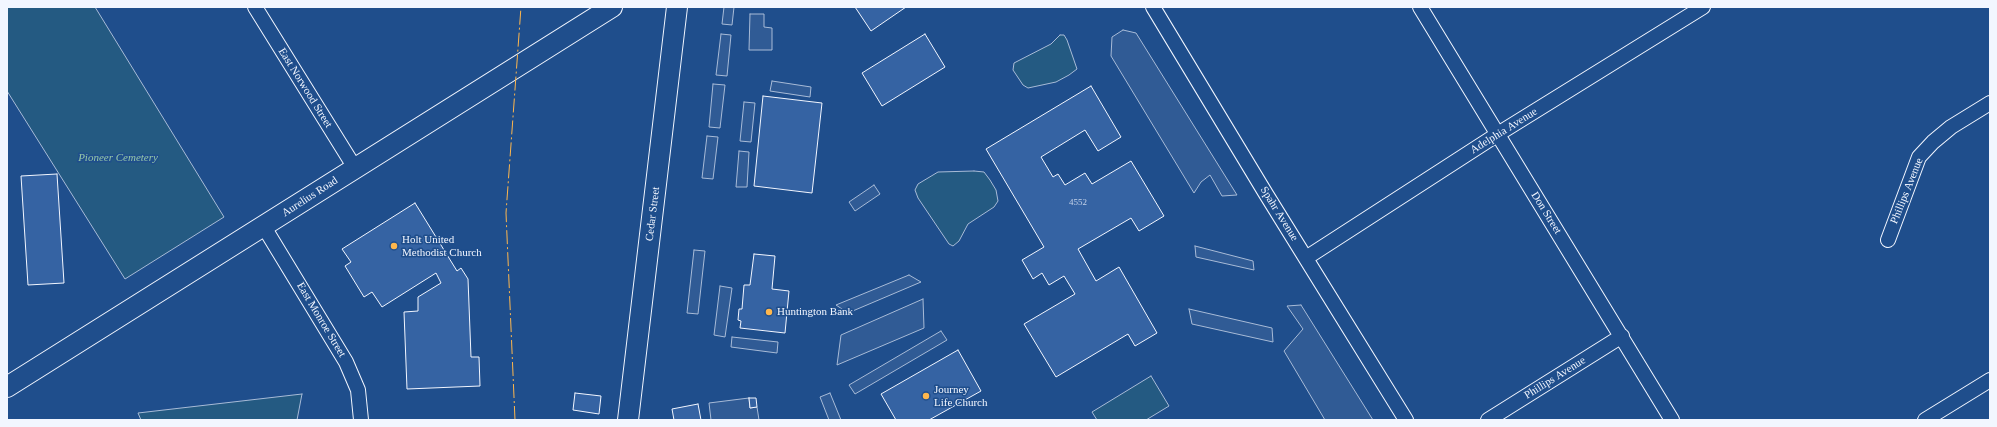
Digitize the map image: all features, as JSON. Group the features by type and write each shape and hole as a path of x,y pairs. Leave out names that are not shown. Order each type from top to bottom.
{"street":[{"name":"East Norwood Street","path":"255,7 355,168"},
{"name":"Aurelius Road","path":"7,387 264,227 355,168 612,7"},
{"name":"Cedar Street","path":"628,420 677,7"},
{"name":"Spahr Avenue","path":"1153,7 1406,420"},
{"name":"Don Street","path":"1420,7 1672,420"},
{"name":"Adelphia Avenue","path":"1306,258 1498,134 1703,7"},
{"name":"Phillips Avenue","path":"1888,240 1919,158 1933,142 1951,127 1990,103"},
{"name":"East Monroe Street","path":"264,227 346,362 358,390 361,420"},
{"name":"Phillips Avenue","path":"1488,420 1622,336"},
{"path":"1925,420 1990,380"}],"green space":[{"name":"Pioneer Cemetery","path":"7,7 95,7 224,217 125,279 7,91"},
{"path":"1060,35 1064,35 1067,40 1077,69 1056,82 1028,88 1023,85 1013,70 1014,63 1051,44"},
{"path":"938,172 984,172 996,190 998,201 994,207 968,224 959,241 953,246 949,244 918,198 915,190 918,184"},
{"path":"1151,376 1169,406 1146,420 1097,420 1092,412"},
{"path":"302,394 297,420 141,420 138,413"}],"shaded area":[{"path":"724,7 734,7 732,25 722,24"},
{"path":"750,14 764,14 764,27 772,28 772,50 749,50"},
{"path":"1123,30 1136,33 1237,195 1222,196 1210,175 1201,182 1194,193 1111,56 1112,37"},
{"path":"721,34 731,35 727,76 716,75"},
{"path":"772,81 811,87 810,97 770,91"},
{"path":"713,84 725,85 720,128 709,127"},
{"path":"744,102 755,103 751,142 740,141"},
{"path":"707,136 718,137 713,179 702,178"},
{"path":"739,151 749,152 747,187 736,187"},
{"path":"874,185 880,194 855,211 849,202"},
{"path":"1195,246 1253,261 1254,270 1196,257"},
{"path":"694,250 705,251 698,314 687,313"},
{"path":"909,275 921,282 848,313 836,305"},
{"path":"720,286 732,288 725,337 714,335"},
{"path":"923,299 924,328 837,365 841,335"},
{"path":"1301,305 1373,420 1325,420 1284,351 1303,329 1287,306"},
{"path":"1189,309 1272,328 1273,342 1192,324"},
{"path":"941,331 947,340 855,394 849,385"},
{"path":"732,337 778,342 777,353 731,347"},
{"path":"830,393 841,420 829,420 820,397"},
{"path":"749,398 750,408 757,407 759,420 711,420 709,403"}],"building":[{"path":"855,7 906,7 871,31"},
{"path":"925,34 945,67 882,106 862,73"},
{"path":"1091,86 1121,137 1098,151 1085,130 1041,157 1053,177 1058,174 1065,185 1085,173 1092,184 1131,161 1164,216 1139,231 1131,218 1078,249 1096,281 1119,267 1157,333 1135,346 1128,334 1056,377 1024,324 1075,294 1064,276 1049,285 1042,273 1033,279 1022,260 1044,247 986,149"},
{"path":"763,96 822,103 812,193 754,186"},
{"path":"57,174 64,283 28,285 21,176"},
{"path":"415,203 457,271 461,268 468,279 471,357 479,357 480,386 407,389 404,312 418,311 418,297 441,283 436,273 382,307 372,292 364,297 345,266 351,262 342,249"},
{"path":"754,254 775,256 772,289 789,291 785,333 740,328 741,321 738,320 739,309 742,309 744,285 750,285"},
{"path":"958,350 981,391 929,420 896,420 881,394"},
{"path":"575,393 601,396 599,414 573,410"},
{"path":"749,398 756,398 757,407 750,408"},
{"path":"698,404 701,420 674,420 672,409"}],"power":[{"path":"515,420 506,213 521,7"}],"place":[{"name":"Holt United Methodist Church","path":"394,246"},
{"name":"Huntington Bank","path":"769,312"},
{"name":"Journey Life Church","path":"926,396"}]}
